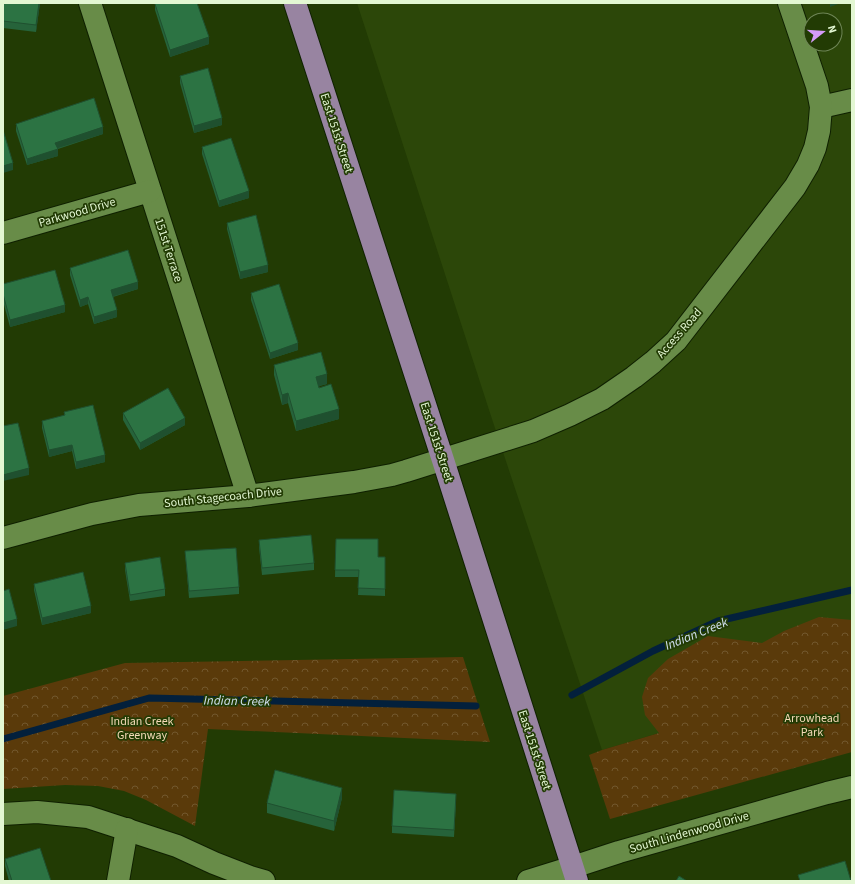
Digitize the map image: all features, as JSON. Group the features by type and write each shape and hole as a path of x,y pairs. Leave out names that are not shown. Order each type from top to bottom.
{"main road":[{"name":"East 151st Street","path":"294,3 443,460 575,874"}],"street":[{"name":"151st Terrace","path":"90,3 248,496"},
{"name":"Access Road","path":"443,460 533,431 570,415 602,399 634,377 676,341 795,188 808,165 815,148 819,131 821,107 817,86 789,3"},
{"path":"821,107 852,100"},
{"name":"Parkwood Drive","path":"3,233 150,191"},
{"name":"South Stagecoach Drive","path":"3,538 92,514 139,505 248,496 354,482 392,475 443,460"},
{"name":"South Lindenwood Drive","path":"528,881 575,874 619,852 852,787"},
{"path":"3,814 38,812 88,817 127,828 177,846 221,866 264,881"},
{"path":"118,881 127,828"}],"shaded area":[{"path":"357,3 852,3 852,675 602,750 492,419"}],"green space":[{"name":"Arrowhead Park","path":"819,617 852,620 852,752 610,819 589,755 659,733 645,715 642,697 648,678 668,659 708,636 762,643 784,631"},
{"name":"Indian Creek Greenway","path":"463,657 490,742 208,729 195,826 146,800 124,791 98,786 65,785 3,789 3,696 125,663"}],"building":[{"path":"3,3 39,3 36,25 3,21"},
{"path":"197,3 209,37 170,50 155,4"},
{"path":"208,68 222,118 194,126 180,76"},
{"path":"94,98 103,127 55,143 58,149 27,159 16,124"},
{"path":"3,130 13,163 3,166"},
{"path":"231,138 249,191 219,201 202,147"},
{"path":"256,215 268,265 240,272 227,223"},
{"path":"128,250 138,282 111,290 117,310 94,317 88,297 80,300 70,268"},
{"path":"55,270 65,305 10,320 3,294 3,284"},
{"path":"279,284 298,343 270,353 251,293"},
{"path":"321,352 327,374 316,377 319,388 331,384 339,409 296,421 288,393 282,395 274,365"},
{"path":"168,388 185,418 140,443 123,413"},
{"path":"93,405 105,455 76,462 72,445 49,450 42,421 65,415 64,412"},
{"path":"18,423 29,468 3,475 3,426"},
{"path":"311,535 314,563 262,568 259,540"},
{"path":"336,539 378,539 378,557 385,557 385,589 358,588 359,570 335,570"},
{"path":"236,548 239,587 189,591 185,551"},
{"path":"160,557 165,589 130,595 125,563"},
{"path":"83,572 91,606 42,618 34,584"},
{"path":"9,589 17,619 3,623 3,591"},
{"path":"275,770 342,788 334,821 267,803"},
{"path":"394,790 456,794 454,830 392,826"},
{"path":"40,848 51,881 12,881 5,859"},
{"path":"845,861 851,881 800,881 798,875"},
{"path":"679,876 687,881 676,881"}],"waterway":[{"name":"Indian Creek","path":"572,695 653,651 718,621 852,590"},
{"name":"Indian Creek","path":"3,739 149,698 476,706"}]}
